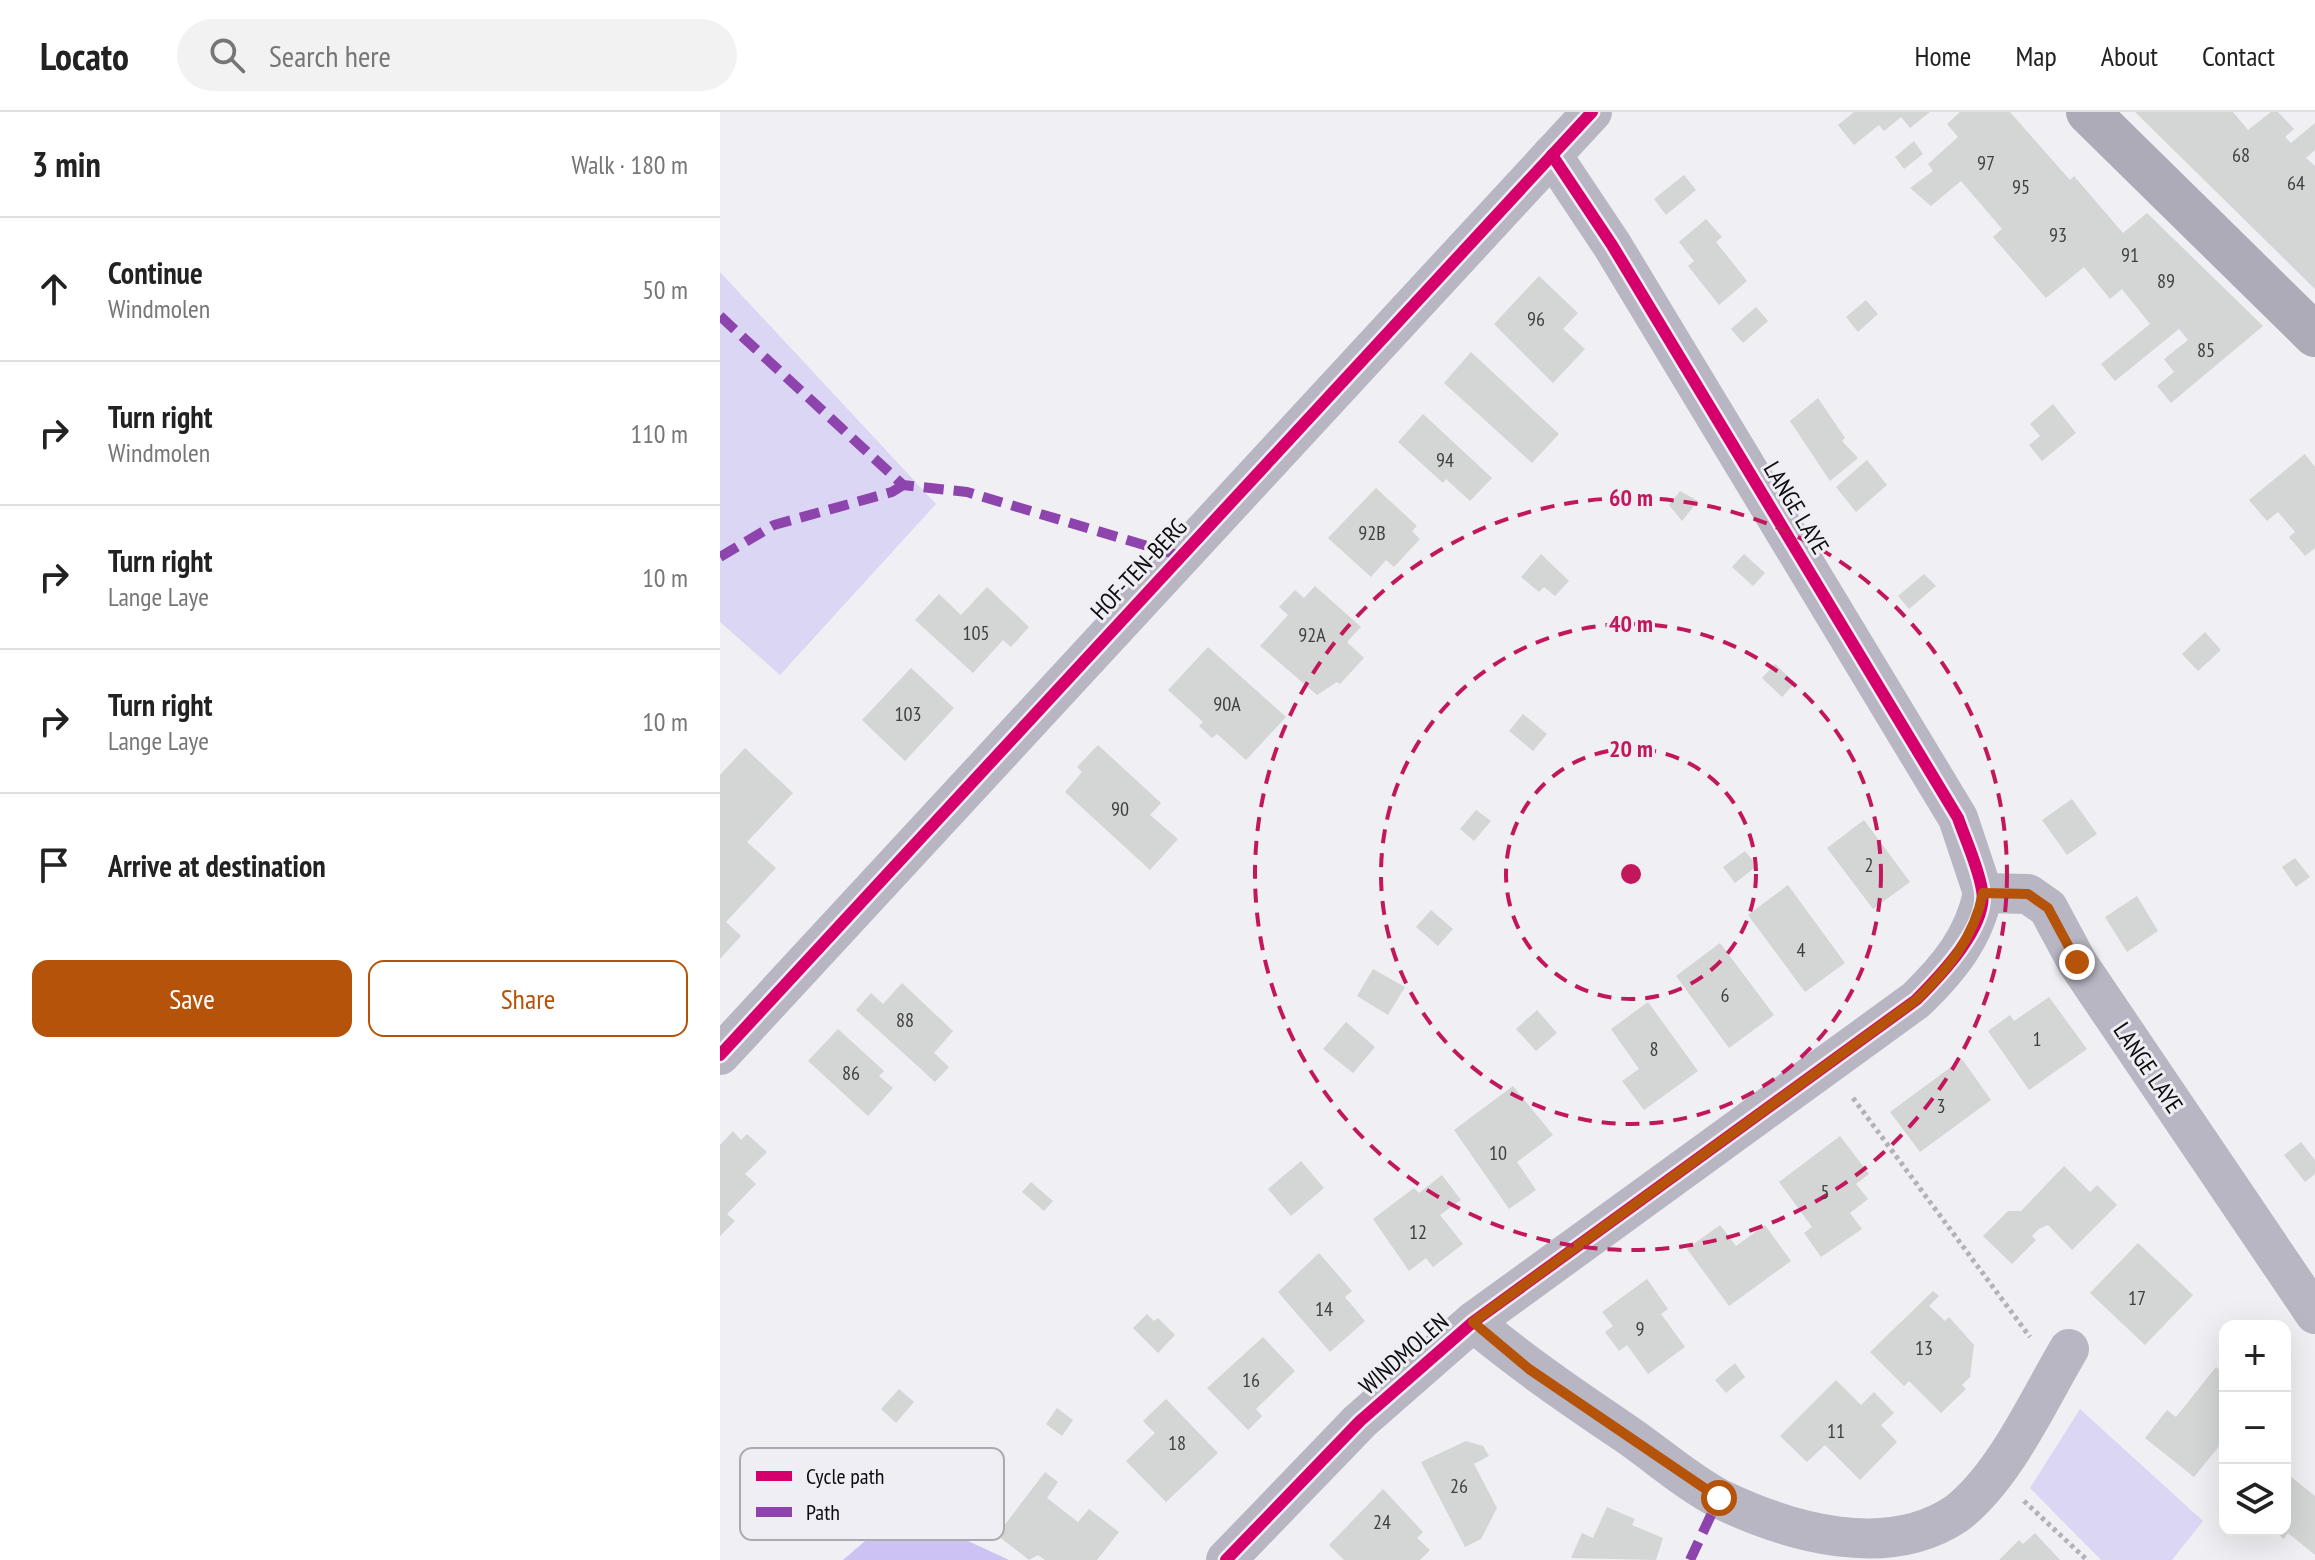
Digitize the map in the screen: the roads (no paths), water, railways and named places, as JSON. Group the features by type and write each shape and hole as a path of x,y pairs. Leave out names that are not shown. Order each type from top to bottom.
{"street":[{"name":"HOF-TEN-BERG","path":"720,1055 1592,112"},
{"path":"2088,112 2315,335"},
{"name":"LANGE LAYE","path":"1552,155 1612,245 1958,818 1983,893 2028,894 2048,908 2077,962 2315,1314"},
{"name":"WINDMOLEN","path":"1226,1560 1360,1421 1473,1322 1916,1000 1950,966 1978,916 1983,893"},
{"name":"WINDMOLEN","path":"1473,1322 1529,1369 1719,1498 1806,1531 1860,1542 1913,1537 1956,1513 1994,1474 2069,1349"}]}
